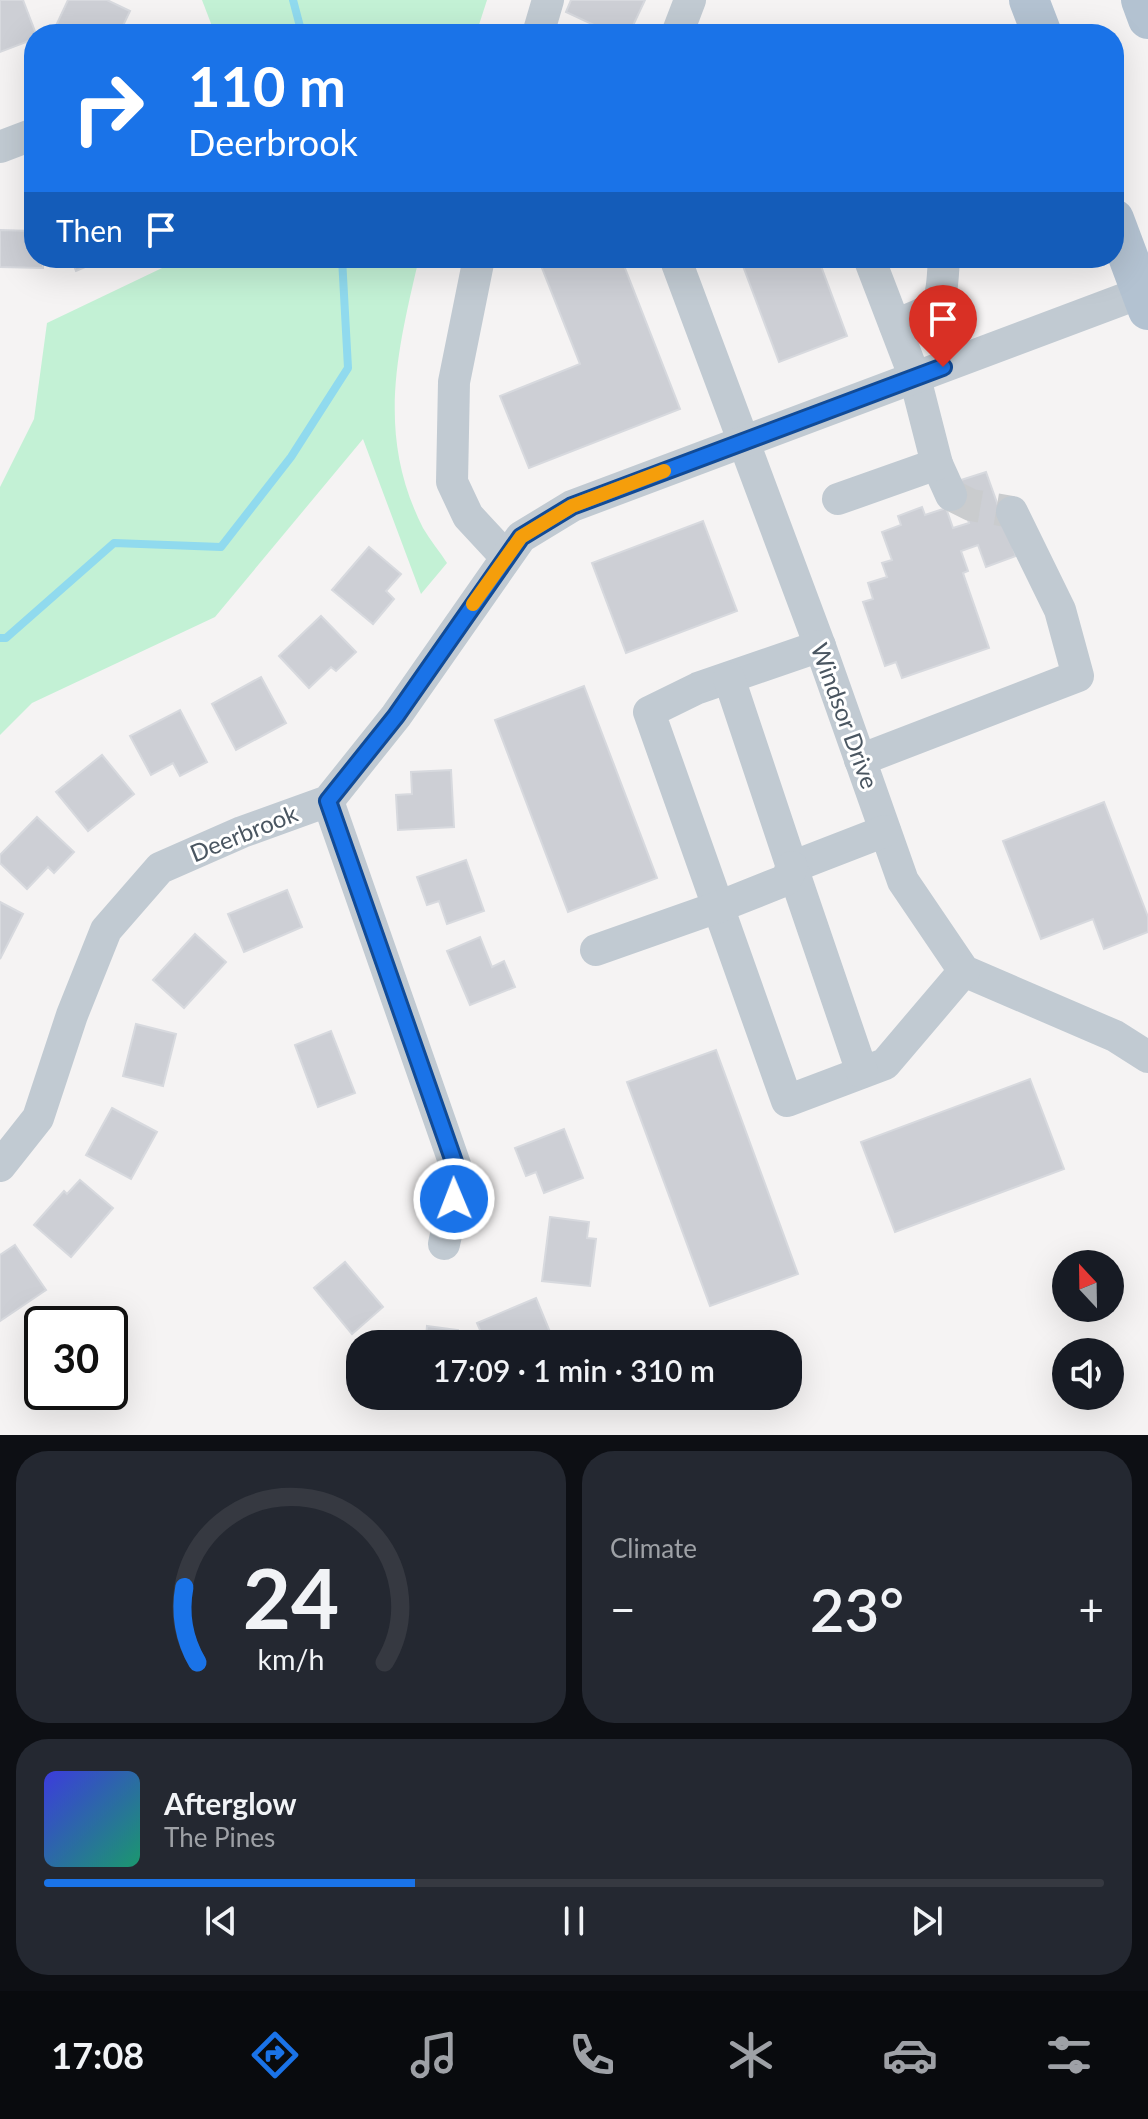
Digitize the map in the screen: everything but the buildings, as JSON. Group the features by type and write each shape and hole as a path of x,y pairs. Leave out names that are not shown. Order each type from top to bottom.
{"main road":[{"path":"1029,0 1038,24"},
{"path":"1141,0 1148,19"},
{"path":"1124,244 1146,298"}],"street":[{"path":"541,24 548,0"},
{"path":"681,24 690,0"},
{"path":"0,147 24,138"},
{"path":"477,268 454,382 452,482 468,516 506,557"},
{"name":"Windsor Drive","path":"679,268 820,646 903,881 964,971"},
{"path":"873,268 915,378 937,464 951,495"},
{"path":"895,325 932,310 942,297 943,268"},
{"name":"Deerbrook","path":"0,1166 38,1118 72,1015 106,930 160,868 242,832 328,801 396,716 521,537 572,506 1026,335 1146,298"},
{"path":"838,499 937,464"},
{"path":"860,760 1078,676 1060,610 1012,512"},
{"path":"820,646 698,688 649,712 787,1101 885,1064 964,971 1115,1036 1148,1057"},
{"path":"729,678 862,1072"},
{"path":"328,801 459,1176 444,1244"},
{"path":"596,950 786,880 792,867 885,831"}],"green space":[{"path":"202,0 487,0 479,24 211,24"},
{"path":"162,268 417,268 398,361 395,427 408,494 423,528 447,563 421,594 363,439 215,617 32,703 0,735 0,487 34,419 47,323"}],"waterway":[{"path":"293,0 299,24"},
{"path":"0,638 6,638 114,543 221,547 291,457 348,368 343,268"}],"tunnel":[{"path":"951,495 971,505 1012,512"}],"slow traffic":[{"path":"473,604 521,537 572,506 664,471"}],"route":[{"path":"454,1199 459,1176 328,801 396,716 521,537 572,506 943,367"}]}
